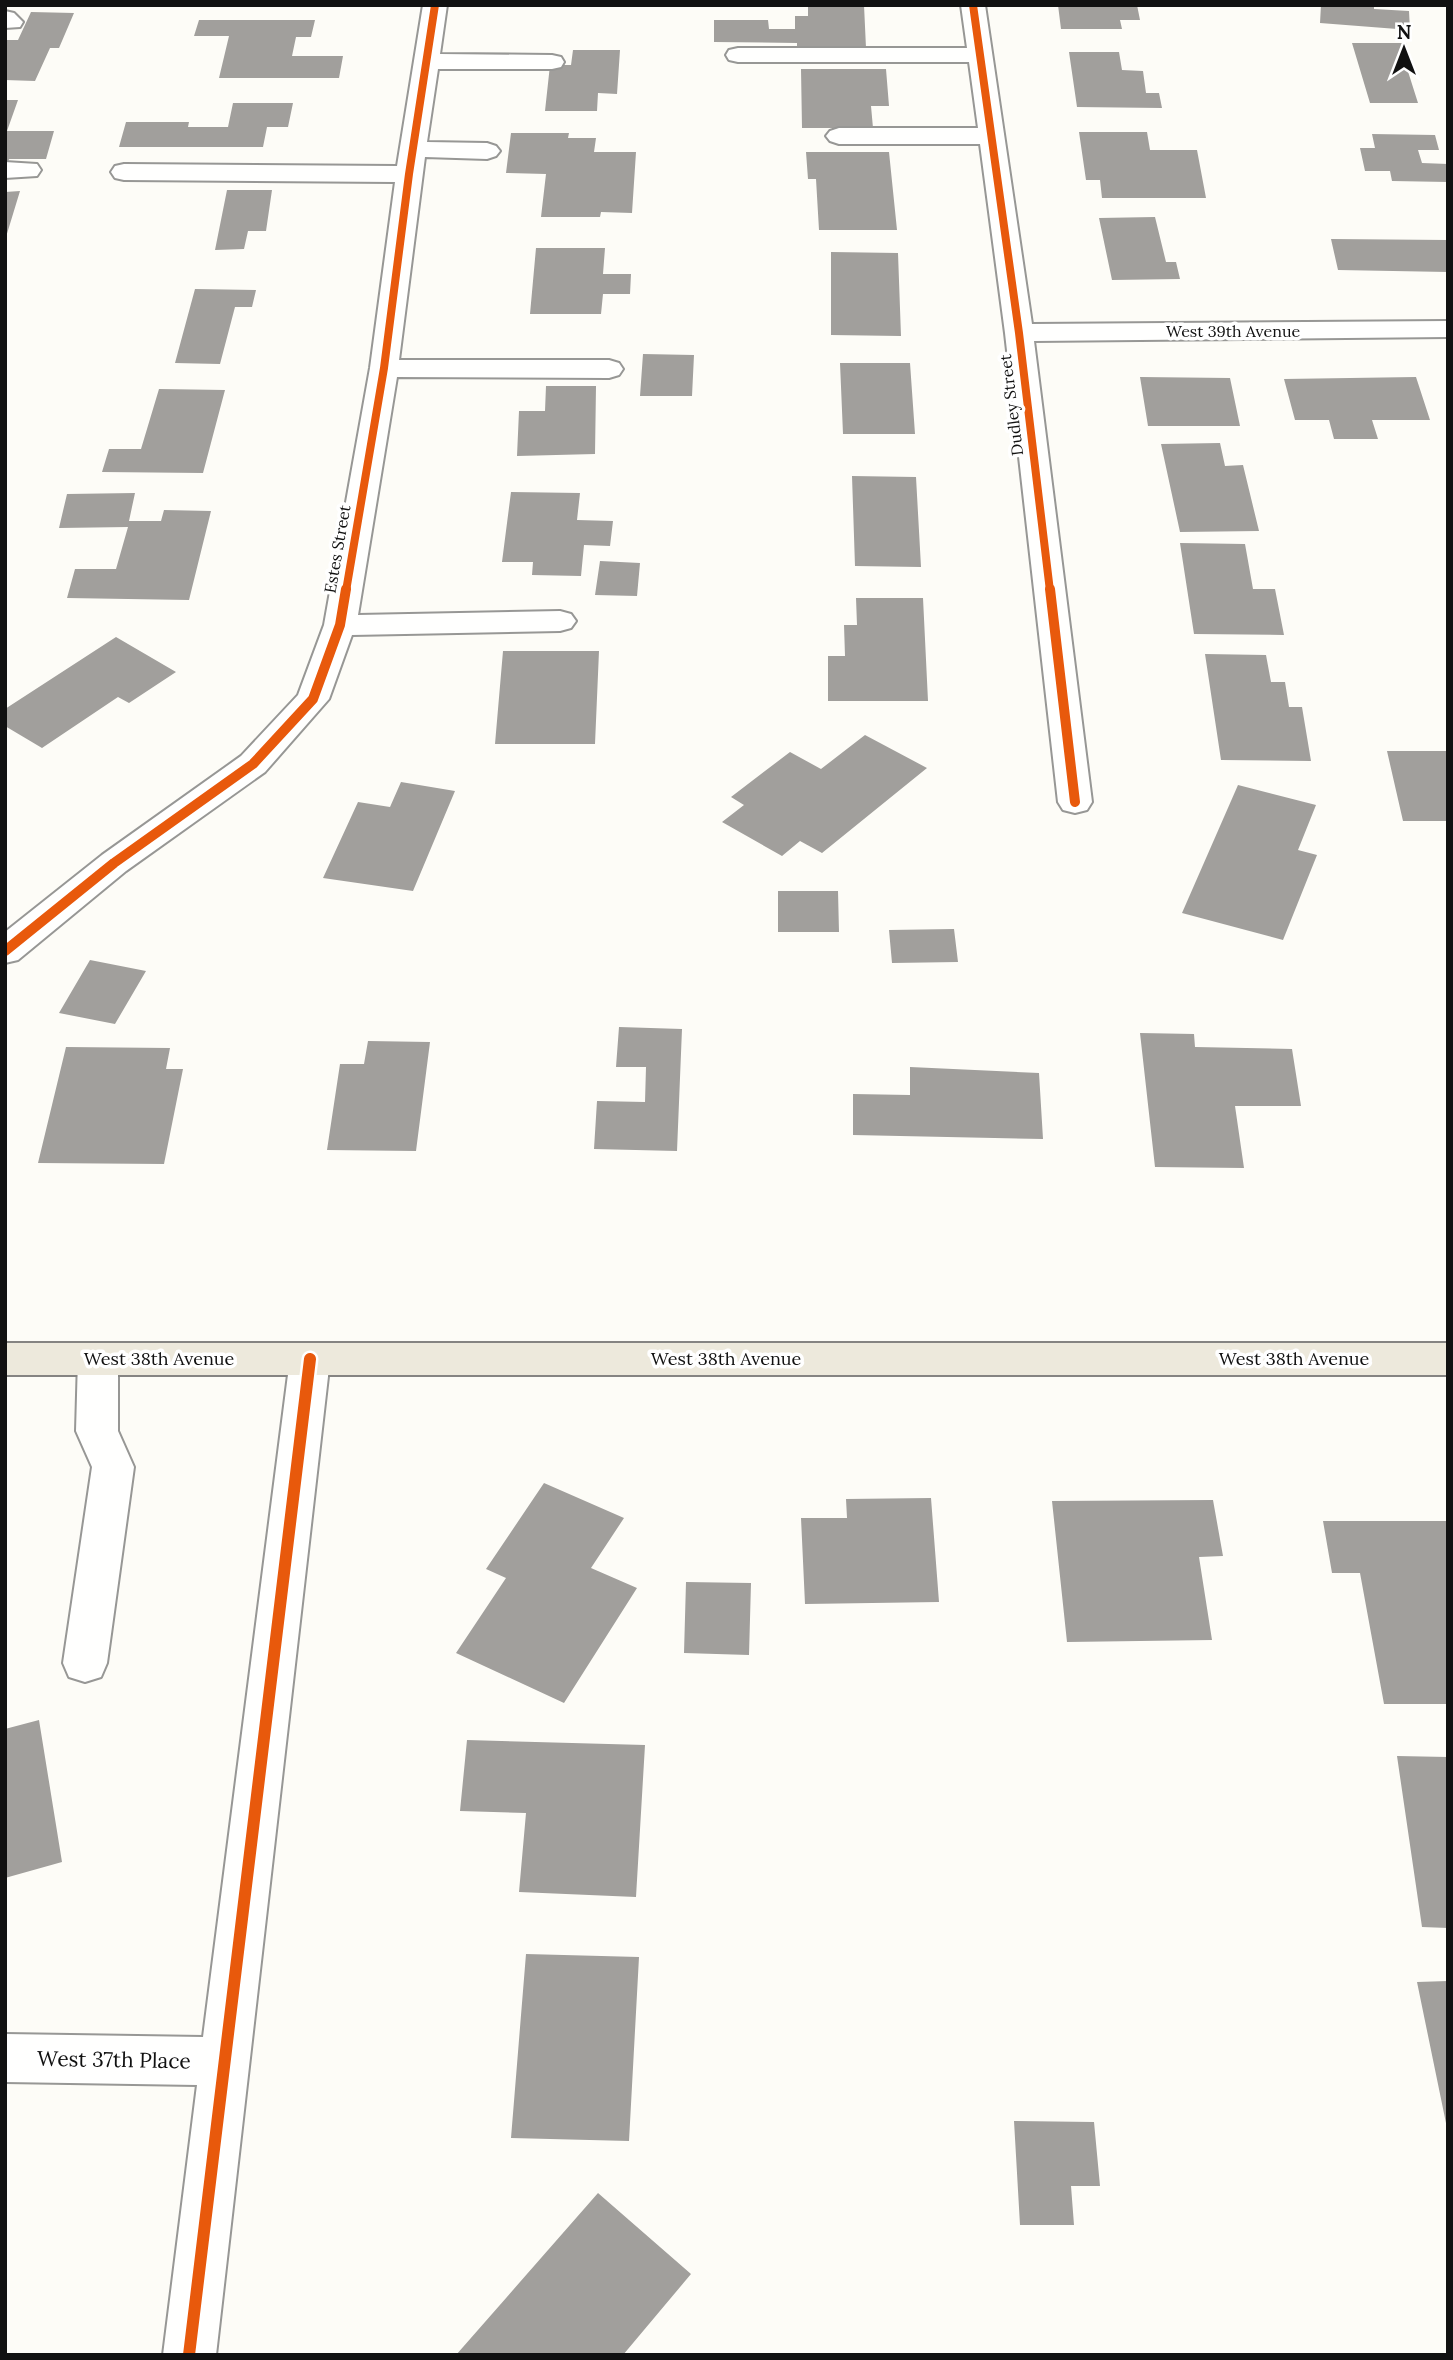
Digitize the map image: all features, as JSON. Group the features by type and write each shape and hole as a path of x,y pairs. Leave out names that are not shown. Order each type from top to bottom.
{"main road":[{"name":"West 38th Avenue","path":"5,1359 1448,1359"}],"street":[{"name":"Estes Street","path":"5,951 114,863 253,764 313,699 340,625 384,368 410,162 435,5"},
{"name":"Dudley Street","path":"973,5 1018,333 1075,802"},
{"path":"738,55 980,55"},
{"path":"426,61 552,62"},
{"path":"839,136 991,136"},
{"path":"124,172 410,162 487,151"},
{"name":"West 39th Avenue","path":"1018,333 1448,329"},
{"path":"384,368 609,369"},
{"path":"340,625 561,621"},
{"path":"85,1663 113,1467 97,1431 98,1359"},
{"path":"189,2355 310,1359"},
{"name":"West 37th Place","path":"5,2059 223,2061"}],"building":[{"path":"808,5 864,5 866,48 797,48 797,43 714,42 714,20 768,20 769,29 795,29 795,16 808,16"},
{"path":"1058,5 1137,5 1140,20 1120,20 1122,29 1061,29"},
{"path":"1321,5 1374,5 1374,9 1409,11 1410,30 1320,23"},
{"path":"31,12 74,13 59,48 50,48 35,81 5,80 5,40 18,40"},
{"path":"199,20 315,20 311,37 296,37 292,56 343,56 339,78 219,78 229,36 194,36"},
{"path":"1352,43 1406,43 1412,62 1405,62 1418,103 1370,103"},
{"path":"573,50 620,50 617,94 598,93 597,111 545,111 550,65 571,65"},
{"path":"1069,52 1119,52 1122,70 1143,71 1146,93 1159,93 1162,108 1077,107"},
{"path":"801,69 886,69 889,106 871,106 873,128 802,128"},
{"path":"5,100 18,100 7,131 54,131 46,159 9,159 5,171"},
{"path":"233,103 293,103 288,127 267,127 263,147 119,147 126,122 189,122 188,127 228,127"},
{"path":"1079,132 1147,132 1150,150 1197,150 1206,198 1102,198 1100,180 1086,180"},
{"path":"511,133 569,133 568,138 596,138 594,152 636,152 632,213 601,212 600,217 541,217 546,174 506,173"},
{"path":"1372,134 1435,135 1439,150 1418,150 1422,163 1448,164 1448,182 1392,181 1390,171 1365,171 1360,148 1375,148"},
{"path":"806,152 889,152 897,230 819,230 816,179 808,179"},
{"path":"227,190 272,190 266,231 248,231 244,249 215,250"},
{"path":"20,191 6,237 5,237 5,192"},
{"path":"1155,217 1166,262 1176,262 1180,279 1112,280 1099,218"},
{"path":"1331,239 1448,240 1448,272 1338,270"},
{"path":"536,248 605,248 603,274 631,274 630,294 603,294 601,314 530,314"},
{"path":"831,252 898,253 901,336 831,335"},
{"path":"195,289 256,290 252,307 235,307 220,364 175,363"},
{"path":"643,354 694,355 692,396 640,396"},
{"path":"840,363 910,363 915,434 843,434"},
{"path":"1140,377 1230,378 1240,426 1148,426"},
{"path":"1416,377 1430,420 1372,420 1378,439 1334,439 1329,420 1295,420 1284,379"},
{"path":"546,386 596,386 595,454 517,456 519,411 545,411"},
{"path":"159,389 225,390 203,473 102,472 109,449 141,449"},
{"path":"1220,443 1225,466 1243,465 1259,531 1180,532 1161,444"},
{"path":"852,476 916,477 921,567 855,566"},
{"path":"511,492 580,493 577,520 613,521 610,546 584,545 581,576 532,575 533,562 502,562"},
{"path":"135,493 129,521 161,521 164,510 211,511 189,600 67,598 75,569 116,569 128,527 59,528 67,494"},
{"path":"1180,543 1245,544 1253,589 1275,589 1284,635 1194,634"},
{"path":"600,561 640,563 637,596 595,595"},
{"path":"856,598 923,598 928,701 828,701 828,656 845,656 844,625 857,625"},
{"path":"116,637 176,672 129,703 118,697 42,748 5,726 5,709"},
{"path":"503,651 599,651 595,744 495,744"},
{"path":"1205,654 1266,655 1271,682 1285,682 1289,707 1302,707 1311,761 1221,760"},
{"path":"865,735 927,768 822,853 800,841 782,856 722,822 744,805 731,797 790,752 821,769"},
{"path":"1387,751 1448,751 1448,821 1403,821"},
{"path":"401,782 455,791 413,891 323,878 358,802 390,807"},
{"path":"1238,785 1316,805 1298,850 1317,855 1283,940 1182,913"},
{"path":"778,891 838,891 839,932 778,932"},
{"path":"954,929 958,962 892,963 889,930"},
{"path":"90,960 146,971 115,1024 59,1013"},
{"path":"619,1027 682,1029 677,1151 594,1149 597,1101 645,1102 646,1067 616,1067"},
{"path":"1140,1033 1194,1034 1195,1047 1292,1049 1301,1106 1235,1106 1244,1168 1155,1167"},
{"path":"368,1041 430,1042 416,1151 327,1150 340,1064 364,1064"},
{"path":"66,1047 170,1048 166,1069 183,1069 164,1164 38,1163"},
{"path":"910,1067 1039,1073 1043,1139 853,1135 853,1094 910,1095"},
{"path":"544,1483 624,1518 591,1568 637,1588 564,1703 456,1653 506,1578 486,1569"},
{"path":"931,1498 939,1602 805,1604 801,1518 847,1518 846,1499"},
{"path":"1213,1500 1223,1556 1199,1557 1212,1640 1067,1642 1052,1501"},
{"path":"1323,1521 1448,1521 1448,1704 1384,1704 1360,1573 1332,1573"},
{"path":"686,1582 751,1583 749,1655 684,1653"},
{"path":"39,1720 62,1862 5,1878 5,1729"},
{"path":"467,1740 645,1745 636,1897 519,1892 526,1813 460,1811"},
{"path":"1397,1756 1448,1757 1448,1928 1422,1927"},
{"path":"526,1954 639,1957 629,2141 511,2138"},
{"path":"1448,1981 1448,2128 1447,2128 1417,1982"},
{"path":"1014,2121 1094,2122 1100,2186 1071,2186 1074,2225 1020,2225"},
{"path":"598,2193 691,2274 623,2355 456,2355"}],"cycle path":[{"path":"5,951 114,863 253,764 313,699 340,625 384,368 409,174 435,5"},
{"path":"973,5 1019,333 1075,802"},
{"path":"189,2355 310,1359"}]}
